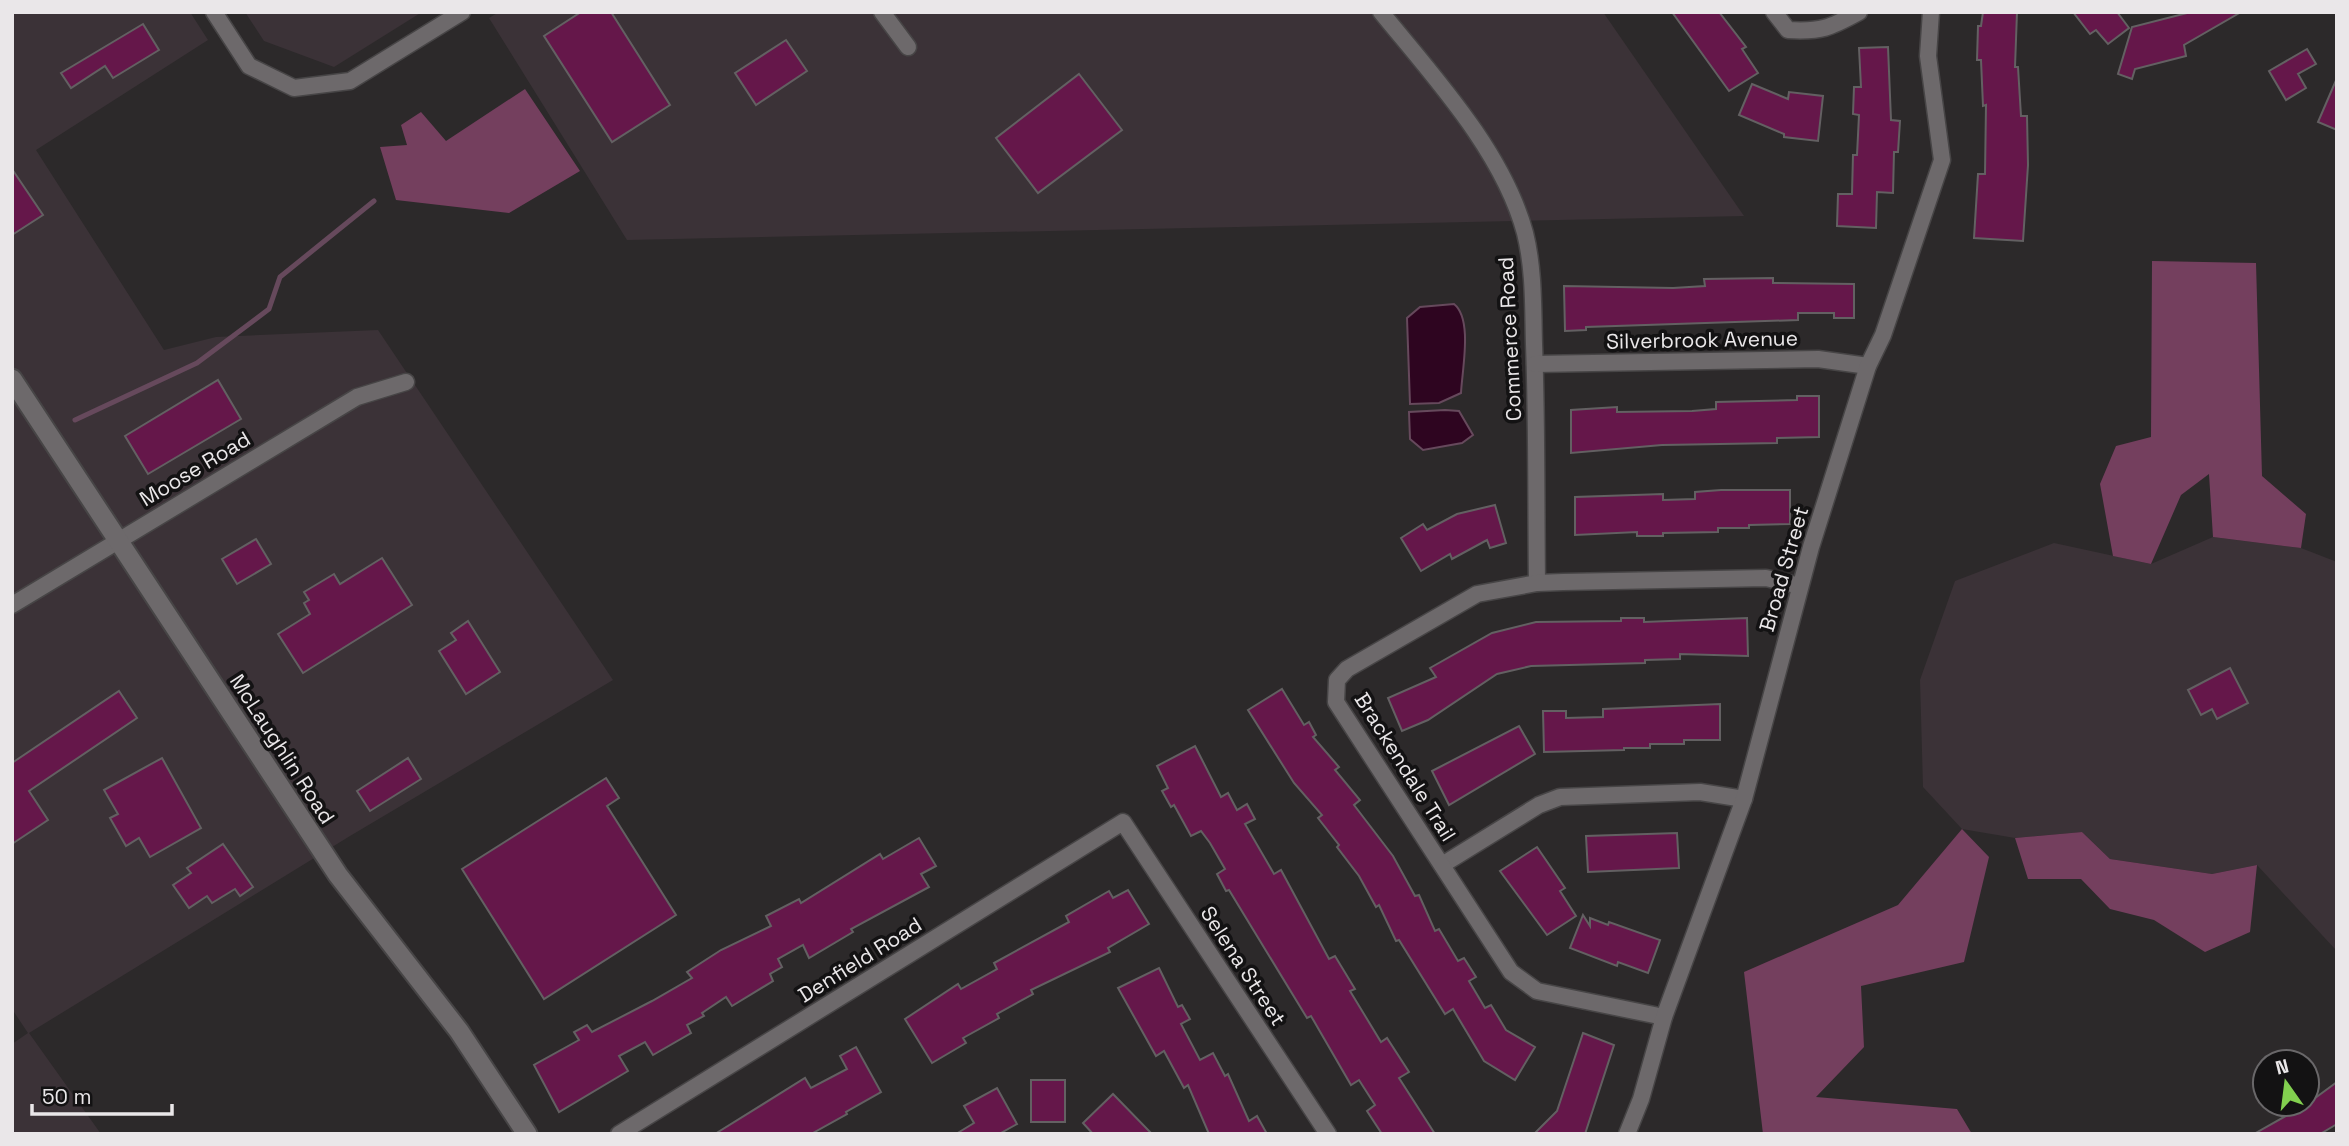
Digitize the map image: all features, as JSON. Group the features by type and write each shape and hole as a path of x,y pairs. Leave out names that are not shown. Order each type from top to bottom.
{"street":[{"path":"214,12 249,66 294,88 350,81 462,12"},
{"path":"882,12 908,47"},
{"name":"Commerce Road","path":"1381,12 1472,125 1508,191 1525,232 1530,258 1535,364 1537,583"},
{"path":"1774,12 1788,30 1814,33 1859,12"},
{"name":"Broad Street","path":"1627,1134 1641,1099 1664,1017 1744,799 1800,586 1868,366 1883,335 1942,160 1928,57 1931,12"},
{"name":"Silverbrook Avenue","path":"1535,364 1818,359 1868,366"},
{"name":"McLaughlin Road","path":"12,379 338,875 459,1031 527,1134"},
{"name":"Moose Road","path":"12,605 357,397 406,382"},
{"name":"Brackendale Trail","path":"1664,1017 1537,990 1511,972 1336,702 1337,680 1347,669 1477,594 1537,583 1766,578 1800,586"},
{"path":"1442,865 1539,805 1560,797 1700,792 1744,799"},
{"name":"Denfield Road","path":"619,1134 1123,822"},
{"name":"Selena Street","path":"1123,822 1328,1134"}],"shaded area":[{"path":"12,12 190,12 208,40 36,150 164,350 216,337 378,330 613,680 350,836 29,1033 101,1134 12,1134 12,1044 28,1033 12,1009"},
{"path":"245,12 422,12 334,67 264,41"},
{"path":"499,12 1603,12 1744,216 627,240 489,18"},
{"path":"525,89 580,171 509,213 396,200 380,147 407,145 401,125 421,112 446,141"},
{"path":"2152,261 2256,263 2262,476 2306,514 2301,548 2213,537 2209,474 2181,495 2151,564 2113,556 2100,484 2116,446 2151,437"},
{"path":"1454,304 1460,311 1465,333 1461,393 1439,403 1410,404 1407,318 1420,307"},
{"path":"1459,411 1473,435 1462,443 1423,450 1410,439 1409,412"},
{"path":"2213,537 2301,548 2337,562 2335,949 2257,865 2212,874 2110,859 2082,832 2015,838 1962,829 1923,787 1920,680 1955,581 2054,543 2151,564"},
{"path":"1962,829 1989,857 1964,962 1861,986 1864,1047 1816,1097 1957,1109 1972,1134 1763,1134 1744,972 1898,905"},
{"path":"2082,832 2110,859 2212,874 2257,865 2250,932 2205,952 2154,920 2110,909 2081,879 2028,879 2015,838"}],"building":[{"path":"581,12 611,12 670,105 612,142 544,36"},
{"path":"1672,12 1719,12 1746,47 1742,49 1758,73 1729,91"},
{"path":"1983,12 2017,12 2015,67 2018,67 2021,116 2027,116 2028,165 2023,241 1974,238 1978,174 1985,174 1986,105 1983,106 1981,60 1977,60 1978,26 1981,26"},
{"path":"2073,12 2117,12 2129,28 2108,44 2096,30 2090,34"},
{"path":"2191,12 2241,12 2184,45 2186,56 2135,69 2132,79 2118,74 2132,27"},
{"path":"143,24 159,50 113,78 105,66 71,88 61,73"},
{"path":"786,40 807,71 756,105 735,73"},
{"path":"1888,47 1891,120 1900,121 1898,152 1894,152 1893,193 1877,192 1876,228 1837,226 1838,194 1852,194 1853,155 1857,155 1859,115 1853,114 1854,87 1861,87 1859,48"},
{"path":"2307,49 2316,64 2298,74 2306,88 2286,100 2269,71"},
{"path":"1079,74 1122,130 1038,193 996,138"},
{"path":"2337,78 2337,130 2318,122"},
{"path":"1752,84 1788,99 1789,92 1823,96 1818,141 1784,137 1784,134 1739,115"},
{"path":"12,169 43,215 12,235"},
{"path":"1773,278 1773,283 1854,284 1854,318 1834,318 1834,313 1798,313 1798,320 1586,327 1586,330 1565,331 1564,286 1673,288 1705,286 1704,279"},
{"path":"218,380 241,419 148,474 125,436"},
{"path":"1797,396 1819,396 1819,437 1777,438 1777,443 1662,445 1571,453 1571,410 1617,407 1617,412 1692,411 1716,409 1716,402 1797,400"},
{"path":"1790,490 1790,524 1718,528 1718,532 1663,533 1663,536 1637,536 1637,532 1575,535 1575,497 1663,494 1663,500 1695,499 1695,492"},
{"path":"1495,505 1506,543 1490,548 1487,540 1452,559 1450,554 1421,571 1401,538 1423,524 1427,530 1457,514"},
{"path":"256,539 271,564 237,584 222,559"},
{"path":"382,558 412,605 303,673 278,634 310,614 304,603 309,600 304,592 334,574 340,584"},
{"path":"1621,618 1644,618 1644,622 1747,618 1748,656 1680,654 1680,659 1645,660 1645,663 1531,666 1497,674 1428,720 1402,731 1388,698 1436,677 1430,668 1492,633 1536,622 1621,621"},
{"path":"468,621 500,672 466,694 439,651 456,640 451,633"},
{"path":"2230,668 2248,703 2217,719 2212,709 2201,715 2188,690"},
{"path":"1282,689 1304,725 1309,722 1316,735 1313,737 1339,767 1335,770 1360,800 1354,805 1393,856 1415,896 1419,895 1435,931 1439,929 1458,961 1464,958 1476,977 1469,981 1485,1008 1491,1005 1506,1030 1535,1047 1515,1080 1484,1061 1453,1009 1445,1014 1399,940 1396,941 1379,905 1376,907 1359,876 1337,847 1339,845 1318,818 1322,815 1294,783 1248,710"},
{"path":"119,691 137,718 29,791 48,820 12,844 12,763"},
{"path":"1720,704 1720,740 1684,740 1684,744 1650,744 1650,748 1624,750 1544,752 1543,711 1566,711 1566,718 1603,717 1603,709"},
{"path":"1519,726 1535,754 1449,805 1432,771"},
{"path":"1195,746 1221,797 1228,793 1237,810 1247,804 1255,819 1245,824 1274,874 1281,870 1329,959 1335,956 1355,989 1350,991 1381,1042 1387,1038 1409,1072 1399,1078 1435,1134 1382,1134 1367,1111 1375,1105 1359,1080 1351,1085 1311,1016 1307,1018 1229,890 1226,891 1217,874 1225,869 1210,843 1201,831 1191,836 1174,805 1171,807 1162,791 1168,788 1157,766"},
{"path":"162,758 201,828 150,857 139,838 126,846 110,818 118,814 104,790"},
{"path":"408,758 421,779 370,811 357,791"},
{"path":"606,778 619,798 607,806 676,915 544,999 462,869"},
{"path":"1677,833 1679,868 1588,872 1586,836"},
{"path":"919,838 936,866 921,874 929,887 851,929 853,932 809,958 803,945 778,959 782,967 770,974 773,981 732,1006 726,997 702,1013 704,1016 687,1025 691,1033 653,1055 645,1042 619,1056 628,1071 559,1112 534,1065 579,1040 574,1032 587,1025 592,1032 652,1001 692,978 687,972 721,950 771,926 766,916 799,899 801,903 880,854 883,859"},
{"path":"223,844 253,887 240,896 235,889 212,903 207,896 189,908 173,885 191,873 187,868"},
{"path":"1537,847 1565,888 1560,891 1576,916 1547,935 1500,871"},
{"path":"1128,890 1149,924 1108,948 1110,952 1031,990 1033,994 997,1014 999,1018 963,1038 966,1043 932,1063 905,1019 958,984 961,989 997,969 994,963 1069,922 1066,916 1109,891 1113,898"},
{"path":"1583,915 1590,926 1590,918 1660,940 1648,973 1618,962 1617,966 1570,948"},
{"path":"1159,968 1178,1007 1182,1005 1190,1019 1181,1024 1200,1060 1213,1053 1225,1076 1228,1074 1249,1121 1257,1116 1267,1134 1209,1134 1188,1085 1184,1088 1164,1051 1156,1056 1118,988"},
{"path":"1583,1033 1614,1045 1585,1134 1534,1134 1557,1111"},
{"path":"856,1047 881,1092 846,1112 847,1114 811,1134 715,1134 805,1078 811,1088 847,1069 840,1056"},
{"path":"1031,1080 1065,1080 1065,1122 1031,1122"},
{"path":"2337,1082 2337,1124 2320,1134 2254,1134 2282,1118 2321,1118 2321,1094"},
{"path":"997,1088 1017,1124 999,1134 956,1134 974,1123 964,1106"},
{"path":"1113,1094 1152,1134 1093,1134 1083,1123"}],"waterway":[{"path":"75,420 197,363 269,309 280,277 374,201"}]}
